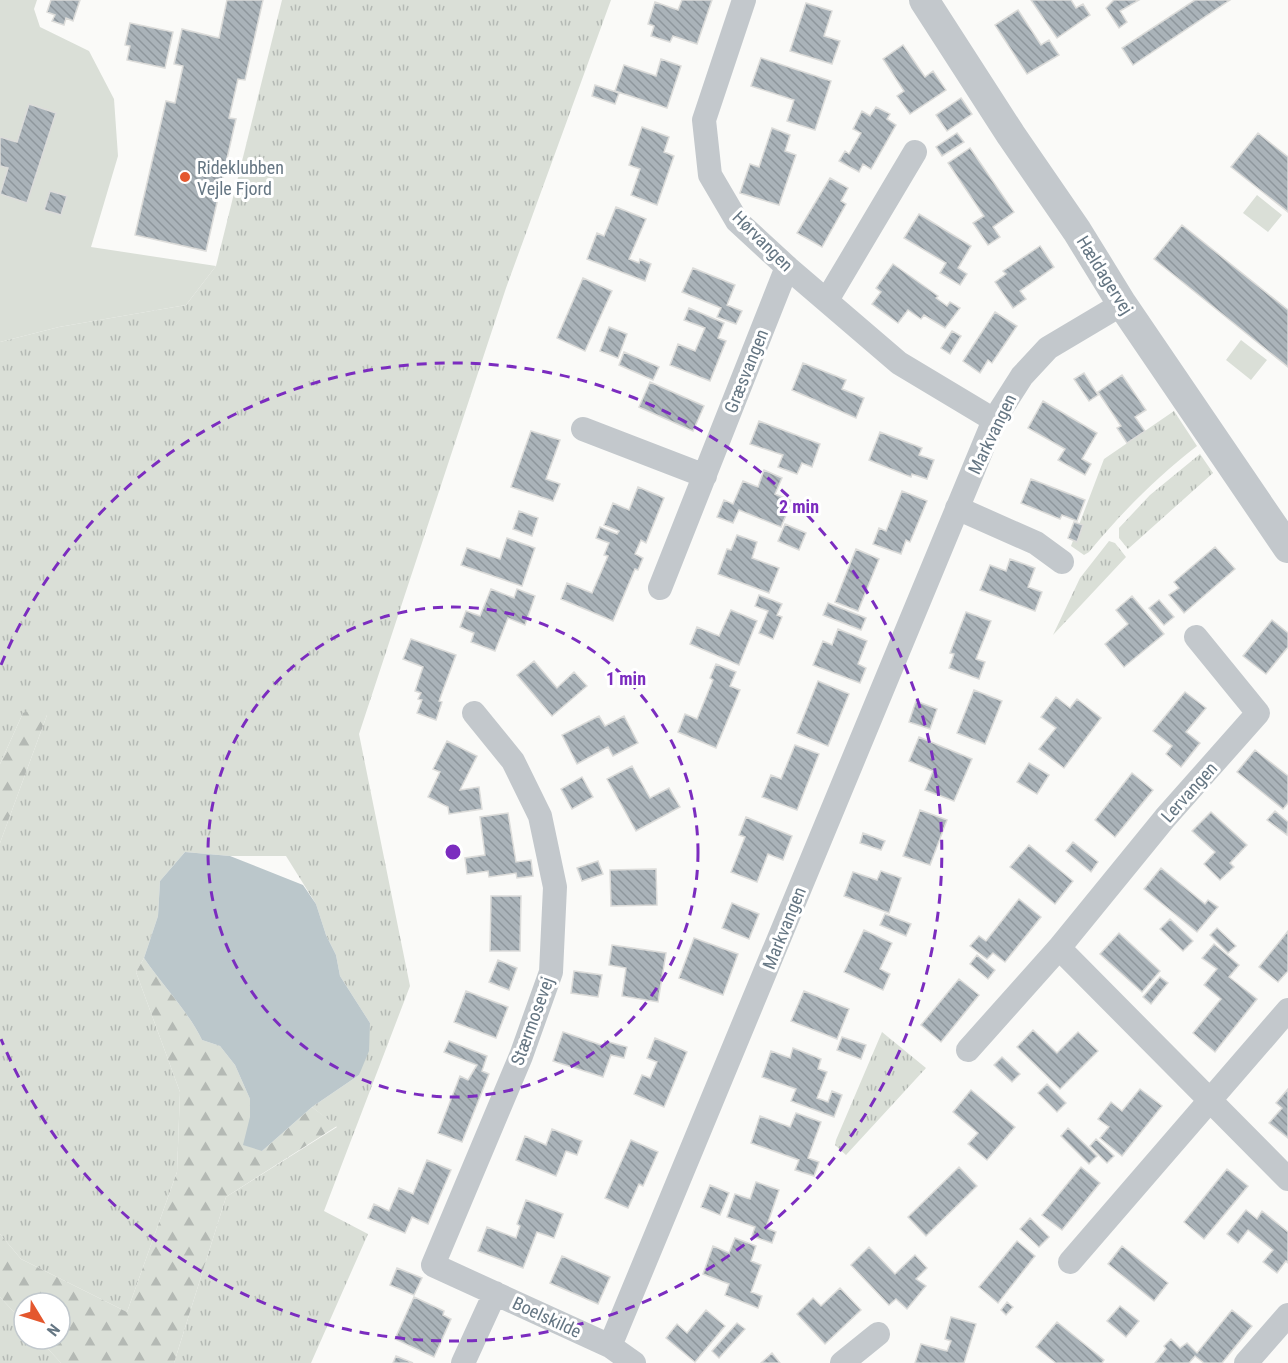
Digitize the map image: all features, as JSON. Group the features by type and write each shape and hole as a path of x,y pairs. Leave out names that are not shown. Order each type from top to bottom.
{"street":[{"name":"Hørvangen","path":"744,0 704,120 711,175 737,221 899,363 994,420"},
{"name":"Hældagervej","path":"924,0 1122,304 1288,548"},
{"path":"827,300 915,152"},
{"name":"Græsvangen","path":"660,588 787,267"},
{"name":"Markvangen","path":"610,1346 994,420 1023,375 1048,348 1122,304"},
{"path":"583,429 705,476"},
{"path":"957,508 1036,543 1062,562"},
{"name":"Lervangen","path":"968,1050 1059,948 1119,872 1258,713 1196,637"},
{"name":"Stærmosevej","path":"474,712 513,761 540,816 555,887 551,972 521,1056 433,1265 495,1293"},
{"path":"1059,948 1288,1179"},
{"path":"1070,1262 1288,1010"},
{"name":"Boelskilde","path":"463,1363 495,1293 610,1346 634,1363"},
{"path":"1246,1363 1288,1315"},
{"path":"842,1363 878,1334"}],"green space":[{"path":"0,0 37,0 34,9 40,27 89,51 114,99 118,156 91,247 216,266 186,305 59,327 0,342"},
{"path":"282,0 611,0 506,288 359,734 410,986 324,1211 368,1234 311,1363 174,1363 226,1197 337,1127 312,1107 359,1075 370,1023 340,976 336,955 326,935 316,904 286,856 230,856 185,852 160,881 158,916 144,958 136,972 180,1092 177,1172 127,1312 21,1259 0,1234 0,843 47,715 23,713 0,764 0,342 59,327 186,305 216,266"},
{"path":"1257,195 1282,215 1268,232 1243,213"},
{"path":"1241,340 1267,360 1251,380 1226,360"},
{"path":"1174,411 1197,446 1140,496 1084,555 1071,546 1104,459"},
{"path":"1200,454 1213,473 1128,549 1119,538 1119,528 1150,495"},
{"path":"1109,541 1115,543 1126,557 1053,635 1080,578"},
{"path":"40,706 47,715 0,843 0,764 23,713"},
{"path":"144,958 183,1009 202,1040 220,1046 235,1065 250,1099 250,1117 262,1151 312,1107 337,1126 226,1197 174,1363 61,1363 50,1351 72,1351 72,1291 12,1291 12,1310 0,1297 0,1234 21,1259 127,1312 177,1172 180,1092 136,972"},
{"path":"882,1032 926,1068 846,1155 835,1145 836,1140"},
{"path":"0,1297 12,1310 12,1351 50,1351 61,1363 0,1363"}],"shaded area":[{"path":"185,852 230,856 303,885 316,904 326,935 336,955 340,976 370,1023 369,1051 359,1075 312,1107 262,1151 243,1145 250,1117 250,1099 235,1065 220,1046 202,1040 183,1009 144,958 158,916 160,881"}],"building":[{"path":"51,0 80,0 73,21 66,18 64,25 52,21 55,15 47,12"},
{"name":"Rideklubben Vejle Fjord","path":"227,0 263,0 245,80 238,79 229,118 236,119 206,251 135,235 166,101 175,103 183,66 174,64 182,29 219,38"},
{"path":"682,0 712,0 697,44 673,36 670,42 651,36 654,26 648,24 655,2 678,10"},
{"path":"1031,0 1071,0 1076,8 1083,4 1090,15 1057,38"},
{"path":"1114,0 1139,0 1120,11 1127,22 1119,28 1106,8"},
{"path":"1195,0 1230,0 1133,65 1122,48"},
{"path":"806,3 832,11 824,36 840,41 832,64 790,51"},
{"path":"1018,10 1041,45 1049,40 1059,55 1027,74 995,25"},
{"path":"130,23 173,32 165,68 127,60 130,46 125,45"},
{"path":"903,45 925,77 933,71 946,90 910,114 897,96 904,91 883,59"},
{"path":"761,58 831,81 815,130 787,121 794,100 751,86"},
{"path":"661,59 681,66 667,108 615,91 624,65 656,76"},
{"path":"595,85 619,93 615,104 592,96"},
{"path":"961,98 972,114 947,131 936,115"},
{"path":"29,104 56,113 27,203 0,194 8,168 0,166 0,137 17,142"},
{"path":"876,107 890,114 887,119 896,125 871,169 863,164 859,172 839,161 845,151 849,154 861,133 853,129 862,111 870,116"},
{"path":"642,127 669,137 664,152 674,156 657,205 631,195 640,169 629,165"},
{"path":"772,128 790,135 785,151 796,155 779,205 740,193 750,164 759,167"},
{"path":"957,133 964,142 942,156 936,147"},
{"path":"1258,133 1288,157 1288,212 1231,167"},
{"path":"970,148 1014,212 993,227 1000,237 988,245 973,223 984,216 948,163"},
{"path":"830,178 848,188 841,201 846,204 822,247 797,233"},
{"path":"50,191 67,196 61,215 44,210"},
{"path":"616,207 646,219 629,259 639,263 640,259 651,264 645,281 587,259 597,233 604,236"},
{"path":"919,214 971,246 958,268 967,274 960,285 940,273 946,263 904,238"},
{"path":"1182,225 1288,310 1288,367 1154,259"},
{"path":"1040,246 1054,267 1020,291 1026,299 1013,308 995,282 1006,274 1003,271"},
{"path":"893,264 938,296 936,298 947,306 950,302 960,308 945,328 924,315 921,319 908,310 898,323 872,304 881,292 876,288"},
{"path":"693,268 735,285 727,305 742,311 736,324 717,317 721,308 682,292"},
{"path":"583,278 612,291 585,351 557,338"},
{"path":"689,308 724,323 718,338 726,341 710,381 670,365 678,344 695,351 705,328 684,320"},
{"path":"995,312 1017,326 992,363 988,360 980,373 963,361"},
{"path":"609,327 627,334 618,358 600,351"},
{"path":"952,331 961,336 950,354 941,348"},
{"path":"624,352 659,367 653,380 619,365"},
{"path":"803,363 846,380 842,389 864,398 856,418 792,390"},
{"path":"1084,373 1098,395 1089,401 1074,379"},
{"path":"1122,375 1146,410 1135,417 1145,431 1127,443 1117,428 1121,426 1098,392"},
{"path":"650,382 704,406 693,431 639,407"},
{"path":"1043,401 1097,433 1082,459 1091,464 1085,475 1058,460 1065,449 1028,428"},
{"path":"759,421 820,444 812,467 802,463 797,474 778,467 783,455 750,444"},
{"path":"531,431 560,440 546,479 560,484 553,501 511,487"},
{"path":"880,432 922,448 919,455 934,460 927,479 912,474 911,477 869,460"},
{"path":"764,470 782,478 775,494 792,501 781,527 739,510 733,523 717,517 724,500 733,504 743,481 758,487"},
{"path":"1031,479 1085,500 1077,521 1062,515 1060,519 1021,503"},
{"path":"638,487 664,498 646,543 641,540 635,554 643,558 638,570 635,569 613,621 561,599 567,583 592,593 608,556 604,555 609,543 596,538 600,527 617,534 619,531 604,525 613,503 629,510"},
{"path":"902,491 927,501 910,542 906,540 901,554 873,544 879,528 886,531"},
{"path":"519,511 538,518 532,536 513,529"},
{"path":"1074,522 1083,525 1077,542 1068,538"},
{"path":"785,524 806,533 799,550 778,541"},
{"path":"737,535 757,542 752,558 779,568 769,593 718,574 727,549 731,550"},
{"path":"507,538 535,548 522,586 461,565 467,548 500,559"},
{"path":"1215,547 1235,569 1184,613 1169,595 1179,588 1174,582"},
{"path":"856,549 879,559 858,611 835,602"},
{"path":"1010,559 1035,568 1028,587 1042,592 1035,611 980,590 990,565 1006,571"},
{"path":"491,589 514,598 517,589 535,596 525,625 508,618 495,651 471,642 474,633 460,627 466,611 480,616"},
{"path":"759,595 782,604 777,615 782,617 773,639 759,633 768,611 755,606"},
{"path":"1132,596 1164,634 1124,667 1105,644 1128,624 1116,610"},
{"path":"1159,600 1174,617 1164,625 1149,608"},
{"path":"828,603 866,618 861,630 823,615"},
{"path":"731,610 757,621 739,665 690,644 697,627 719,636"},
{"path":"966,612 991,621 976,659 985,662 979,679 949,668 954,654 950,653"},
{"path":"1272,620 1288,633 1288,647 1266,674 1243,656"},
{"path":"838,629 867,641 858,664 866,668 860,683 813,665 823,641 832,645"},
{"path":"411,639 456,655 439,701 442,702 436,720 417,713 422,700 418,699 421,693 415,691 423,667 403,659"},
{"path":"534,661 557,688 574,672 587,686 552,716 517,675"},
{"path":"716,664 736,672 730,686 740,690 716,748 678,732 685,714 697,719 713,680 710,678"},
{"path":"818,681 849,694 828,746 797,733"},
{"path":"974,690 1002,701 985,744 957,733"},
{"path":"1185,692 1206,708 1186,732 1200,743 1181,767 1166,754 1172,746 1153,731"},
{"path":"1056,697 1070,708 1077,699 1101,718 1064,768 1039,749 1056,728 1041,717"},
{"path":"916,701 937,709 930,729 909,722"},
{"path":"599,716 605,726 624,716 638,743 613,756 608,747 577,764 562,735"},
{"path":"919,737 972,759 954,801 925,790 933,771 909,761"},
{"path":"447,741 477,756 460,790 479,787 482,809 449,814 448,807 428,797 440,772 433,769"},
{"path":"795,745 819,754 797,810 762,797 771,775 781,779"},
{"path":"1255,750 1288,776 1288,803 1283,809 1237,772"},
{"path":"1029,763 1049,775 1037,794 1017,782"},
{"path":"632,766 650,798 669,788 680,807 636,831 607,779"},
{"path":"1132,773 1153,790 1115,837 1095,820"},
{"path":"582,777 593,797 572,809 561,789"},
{"path":"920,810 947,820 930,865 903,856"},
{"path":"1275,811 1288,822 1287,835 1267,820"},
{"path":"1211,812 1247,845 1230,863 1234,867 1220,880 1204,864 1215,852 1192,831"},
{"path":"508,813 516,862 531,860 533,876 517,878 516,873 489,877 488,871 467,874 465,858 485,855 480,817"},
{"path":"746,817 792,836 783,860 768,854 757,882 731,872 745,837 739,835"},
{"path":"863,833 885,841 881,850 860,843"},
{"path":"1073,842 1098,862 1091,872 1066,851"},
{"path":"1029,845 1073,881 1055,904 1010,867"},
{"path":"598,861 603,874 582,881 577,868"},
{"path":"1161,868 1205,904 1208,900 1218,907 1197,932 1144,889"},
{"path":"656,869 657,905 611,906 610,870"},
{"path":"881,871 901,878 889,913 844,896 853,872 877,880"},
{"path":"491,896 521,896 520,951 490,951"},
{"path":"1019,899 1041,917 1005,962 993,953 987,959 970,946 979,936 986,941"},
{"path":"732,903 759,914 749,939 722,928"},
{"path":"885,914 911,924 906,936 880,925"},
{"path":"1170,919 1193,941 1183,951 1160,929"},
{"path":"1217,928 1236,946 1228,953 1210,935"},
{"path":"864,930 892,943 880,969 890,974 883,990 844,972"},
{"path":"1288,931 1288,971 1278,982 1259,967"},
{"path":"1119,933 1160,971 1142,992 1100,954"},
{"path":"694,938 738,954 723,995 679,978"},
{"path":"1214,944 1239,965 1229,977 1257,999 1215,1052 1193,1033 1221,999 1204,985 1217,969 1202,958"},
{"path":"612,945 666,953 658,1002 622,996 626,968 609,965"},
{"path":"977,955 995,970 988,979 970,964"},
{"path":"498,960 517,968 509,990 489,982"},
{"path":"574,971 602,975 598,997 571,993"},
{"path":"1160,977 1168,983 1151,1004 1143,997"},
{"path":"959,979 979,995 941,1042 921,1025"},
{"path":"466,991 508,1007 496,1038 454,1022"},
{"path":"804,991 849,1009 837,1039 791,1021"},
{"path":"1033,1030 1057,1053 1078,1032 1098,1051 1060,1089 1017,1047"},
{"path":"563,1032 604,1046 605,1041 627,1047 624,1058 611,1055 603,1077 553,1061"},
{"path":"842,1037 866,1045 861,1059 837,1050"},
{"path":"655,1038 687,1052 664,1107 634,1094 642,1075 650,1078 657,1062 647,1058"},
{"path":"449,1041 487,1056 482,1071 489,1074 462,1142 438,1133 460,1076 468,1080 477,1065 444,1052"},
{"path":"793,1048 821,1059 818,1069 827,1072 817,1098 828,1102 832,1091 842,1095 834,1117 791,1101 796,1089 762,1077 771,1051 790,1058"},
{"path":"1002,1057 1020,1074 1012,1082 994,1065"},
{"path":"1047,1084 1066,1103 1057,1112 1038,1093"},
{"path":"1140,1089 1162,1106 1122,1156 1100,1138 1109,1127 1098,1119 1111,1102 1122,1111"},
{"path":"1288,1089 1288,1138 1269,1123 1282,1108 1276,1103"},
{"path":"971,1090 1015,1127 987,1160 968,1144 978,1133 953,1112"},
{"path":"796,1113 821,1122 808,1158 819,1162 814,1176 795,1170 799,1160 751,1143 760,1116 790,1127"},
{"path":"1068,1128 1097,1156 1089,1164 1061,1136"},
{"path":"552,1129 582,1141 577,1155 566,1151 556,1176 516,1160 525,1136 546,1145"},
{"path":"1096,1139 1114,1156 1107,1163 1090,1146"},
{"path":"631,1140 658,1152 643,1186 639,1184 628,1208 605,1198"},
{"path":"427,1160 451,1170 428,1224 412,1217 405,1233 368,1218 374,1204 389,1211 399,1188 413,1194"},
{"path":"959,1167 977,1186 926,1236 908,1217"},
{"path":"1081,1167 1100,1183 1062,1230 1042,1215"},
{"path":"1227,1169 1248,1186 1204,1239 1184,1222"},
{"path":"756,1182 779,1190 766,1228 776,1232 772,1243 752,1236 755,1227 727,1217 735,1194 750,1199"},
{"path":"710,1185 729,1193 720,1215 701,1207"},
{"path":"526,1200 563,1214 554,1238 537,1232 523,1268 478,1251 487,1227 516,1238 520,1226 517,1224"},
{"path":"1246,1210 1257,1219 1262,1211 1288,1232 1288,1263 1286,1261 1277,1273 1263,1262 1273,1250 1248,1230 1238,1243 1227,1234"},
{"path":"1030,1218 1049,1237 1039,1247 1020,1229"},
{"path":"735,1238 756,1246 751,1261 761,1265 751,1292 762,1296 758,1308 725,1295 729,1284 703,1274 713,1246 729,1253"},
{"path":"1017,1241 1035,1256 998,1303 979,1287"},
{"path":"1122,1246 1168,1283 1154,1301 1108,1264"},
{"path":"869,1247 895,1274 915,1255 927,1268 916,1279 926,1286 907,1309 896,1299 889,1305 851,1265"},
{"path":"562,1256 610,1277 598,1304 550,1283"},
{"path":"397,1268 422,1278 414,1295 390,1285"},
{"path":"840,1288 861,1310 825,1344 797,1314 813,1298 821,1306"},
{"path":"414,1297 444,1311 443,1315 451,1319 434,1357 395,1339"},
{"path":"1007,1302 1013,1307 1006,1315 1001,1310"},
{"path":"1120,1306 1139,1321 1126,1337 1107,1321"},
{"path":"706,1310 725,1326 695,1362 666,1338 677,1324 687,1333"},
{"path":"1232,1310 1252,1326 1222,1363 1204,1363 1195,1356 1189,1363 1155,1363 1166,1349 1164,1346 1171,1339 1180,1348 1187,1343 1197,1353"},
{"path":"951,1317 976,1324 964,1363 915,1363 921,1344 947,1351 951,1341 945,1339"},
{"path":"1057,1322 1104,1360 1102,1363 1056,1363 1036,1347"},
{"path":"737,1323 745,1329 719,1358 712,1351"},
{"path":"772,1353 780,1363 761,1363"},
{"path":"396,1356 413,1363 393,1363"}],"place":[{"name":"Rideklubben Vejle Fjord","path":"185,177"}]}
